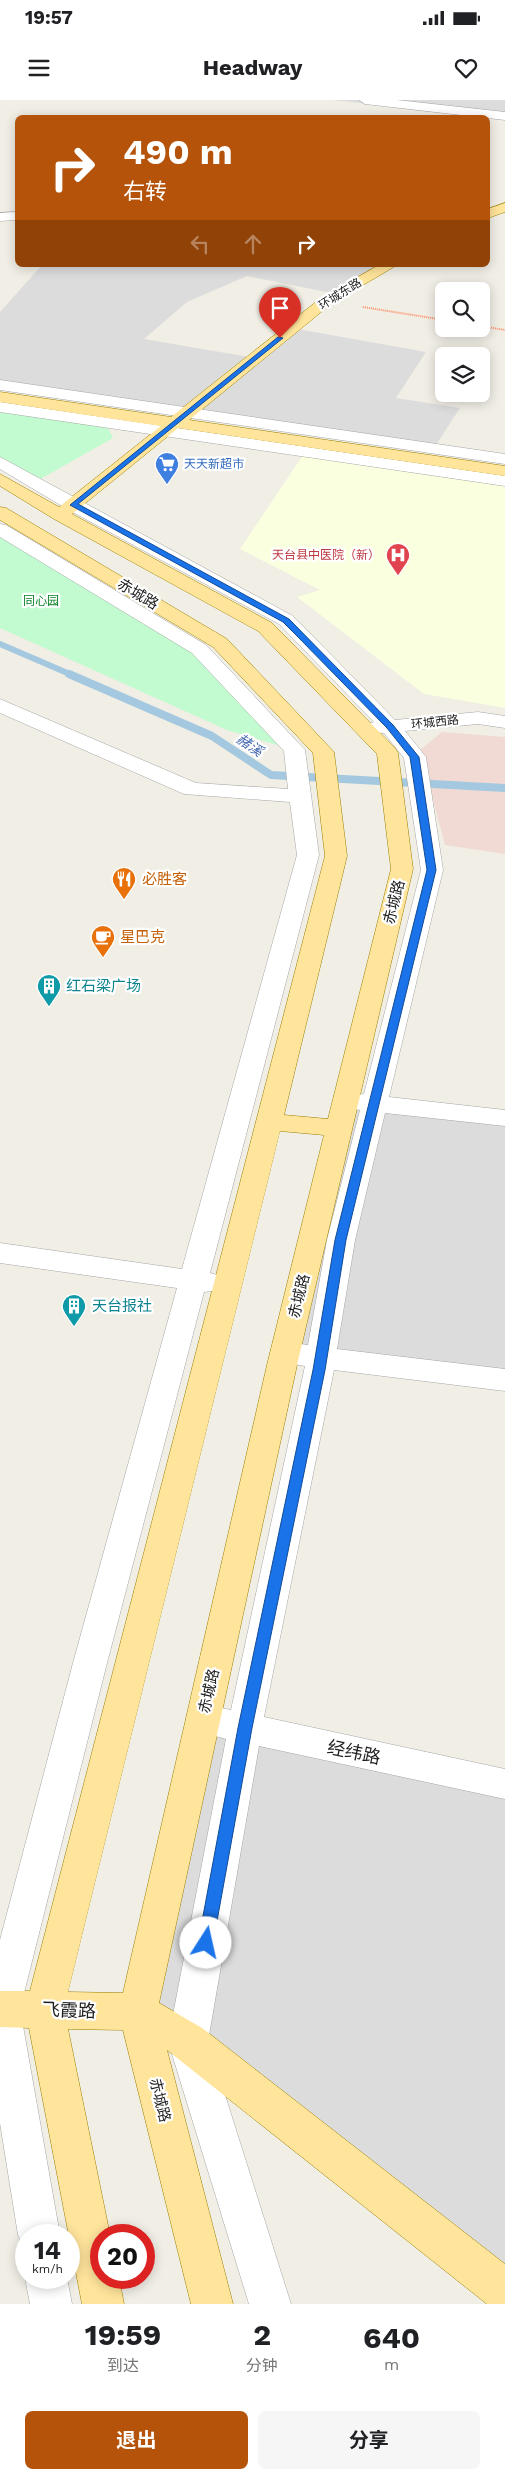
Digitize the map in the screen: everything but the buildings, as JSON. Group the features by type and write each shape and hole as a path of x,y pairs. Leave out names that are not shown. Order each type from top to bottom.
{"main road":[{"path":"490,213 505,207"},
{"name":"环城东路","path":"67,510 326,301 386,267"},
{"path":"0,397 505,471"},
{"name":"赤城路","path":"0,479 67,510 265,626 366,729 386,752 408,808"},
{"name":"赤城路","path":"0,512 220,643 323,752 315,797 336,856 45,2009 103,2304"},
{"path":"268,1122 354,1111"},
{"name":"赤城路","path":"212,2304 138,2012 285,1353 354,1111"},
{"name":"飞霞路","path":"0,2009 138,2012"},
{"path":"138,2012 188,2041 505,2291"}],"street":[{"path":"366,100 505,116"},
{"path":"0,216 15,216"},
{"path":"0,385 176,423 505,481"},
{"path":"0,407 176,423 505,459"},
{"path":"0,462 67,510 286,620 390,727 415,757 408,808 432,870 354,1111 341,1240 319,1370 245,1728 188,2041 270,2304"},
{"path":"0,529 199,649 294,750 315,797 308,855 90,1663 0,2009 37,2224"},
{"path":"0,705 192,789 315,797"},
{"name":"环城西路","path":"366,729 478,718 505,722"},
{"path":"354,1111 505,1118"},
{"path":"0,1252 227,1285"},
{"path":"285,1353 505,1380"},
{"name":"经纬路","path":"203,1719 505,1784"},
{"path":"48,2289 51,2304"}],"path":[{"path":"326,301 435,319"},
{"path":"490,328 505,330"}],"shaded area":[{"path":"333,100 505,100 505,120 490,118 490,115 466,115"},
{"path":"40,267 386,267 337,294 247,276 187,302 144,339 255,358 292,328 426,352 396,398 460,408 434,448 0,385 0,312"},
{"name":"天台县中医院（新）","path":"305,452 505,481 505,708 424,694 297,597 320,590 240,549"},
{"path":"442,732 505,737 505,854 445,845 420,750"},
{"path":"346,1100 505,1118 505,1380 285,1353"},
{"path":"203,1719 505,1784 505,2291 138,2012"}],"green space":[{"path":"0,411 107,426 113,438 35,482 0,459"},
{"name":"同心园","path":"0,529 199,649 294,750 227,730 0,628"}],"waterway":[{"name":"赭溪","path":"0,644 72,675"},
{"name":"赭溪","path":"69,674 212,736 271,775 505,788"}],"place":[{"name":"天天新超市","path":"167,485"},
{"name":"天台县中医院（新）","path":"398,576"},
{"name":"必胜客","path":"124,900"},
{"name":"星巴克","path":"103,958"},
{"name":"红石梁广场","path":"49,1007"},
{"name":"天台报社","path":"74,1327"}],"route":[{"path":"206,1943 245,1728 319,1370 341,1240 432,870 415,757 390,727 286,620 73,505 280,338"}]}
